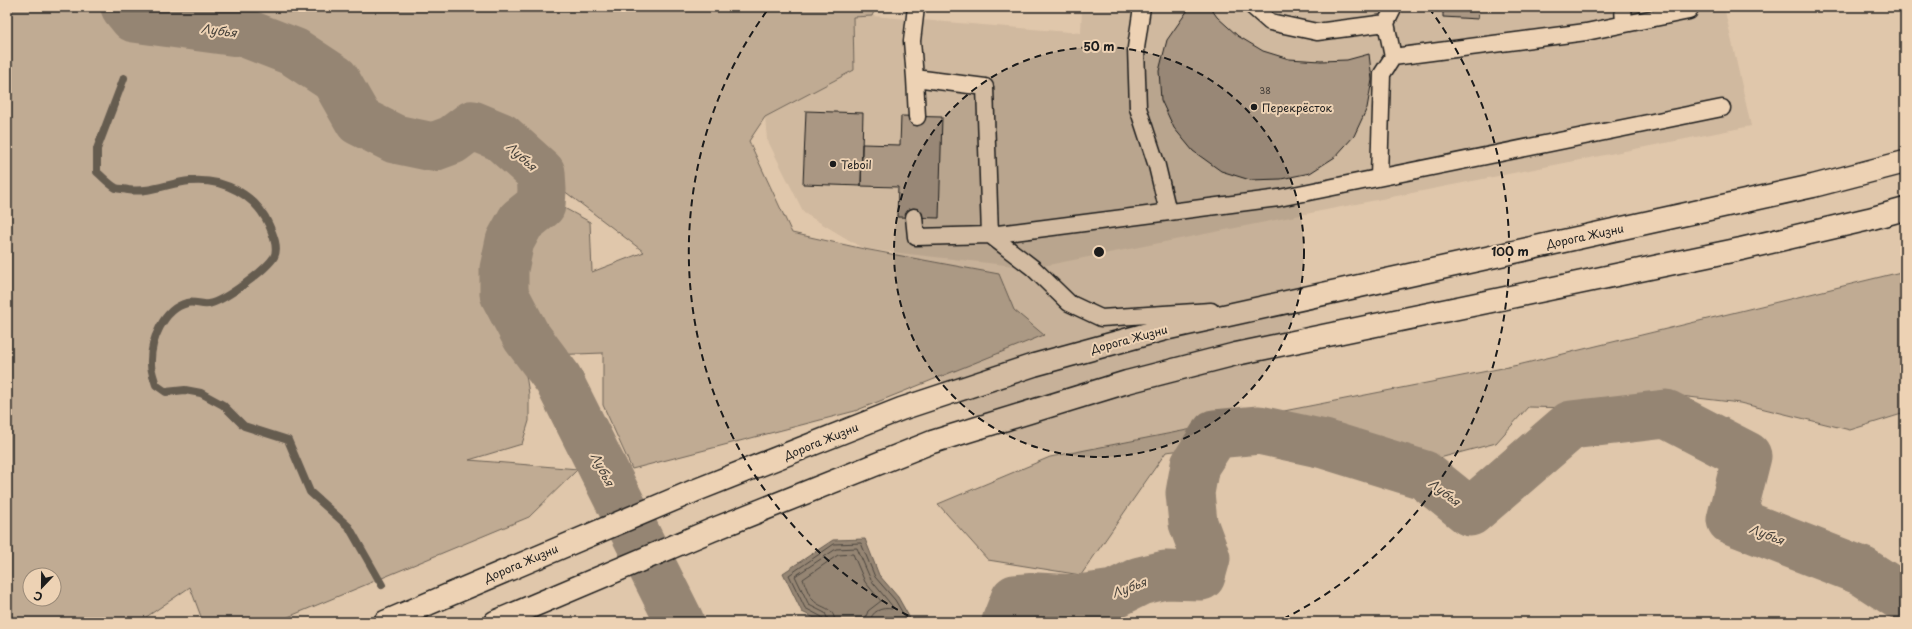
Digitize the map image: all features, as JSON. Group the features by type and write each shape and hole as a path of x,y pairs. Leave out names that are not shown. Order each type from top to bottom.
{"main road":[{"name":"Дорога Жизни","path":"385,622 694,491 901,409 1026,368 1169,328 1748,200 1905,162"},
{"path":"495,622 712,530 932,442 1127,382 1236,354 1741,249 1905,209"}],"lane":[{"path":"916,7 912,41 917,117"},
{"path":"1142,7 1136,48 1138,108 1157,166 1168,212"},
{"path":"1253,7 1270,22 1317,32 1386,23"},
{"path":"1378,177 1382,74 1393,57 1386,23 1394,7"},
{"path":"1623,7 1624,24"},
{"path":"1393,57 1586,32 1688,11 1689,7"},
{"path":"914,78 985,87 990,235 1032,268 1069,303 1101,318 1256,308"},
{"path":"914,217 916,237 990,235 1279,198 1722,108"}],"shaded area":[{"path":"7,7 876,7 872,16 853,17 854,70 765,117 749,141 792,233 864,249 999,274 1014,310 1044,335 855,411 632,469 603,405 603,353 523,356 529,394 529,421 522,444 469,460 578,469 529,517 276,622 203,622 190,587 139,622 7,622","holes":["542,174 644,252 592,272 590,222 555,203"]},
{"path":"1082,7 1724,7 1751,126 1033,268 864,249 804,213 767,139 765,117 854,70 853,17 872,16 1081,33"},
{"path":"1905,271 1905,413 1850,430 1740,403 1663,394 1572,408 1528,407 1496,443 1432,460 1247,442 1166,452 1081,575 988,560 938,504 1050,457 1518,365"}],"water":[{"path":"865,539 879,575 898,597 912,622 901,622 886,617 875,622 823,622 802,612 783,573 833,540"}],"building":[{"path":"1190,7 1210,7 1217,17 1238,36 1263,51 1289,59 1321,61 1347,60 1369,54 1372,80 1367,108 1354,136 1335,157 1310,173 1281,179 1250,180 1221,171 1193,151 1174,128 1161,100 1159,71 1167,40"},
{"path":"1443,7 1479,7 1478,19 1443,17"},
{"name":"Teboil","path":"806,111 863,113 861,186 803,184"},
{"path":"901,116 942,117 939,218 897,217 898,187 861,186 862,144 900,145"}],"waterway":[{"name":"Лубья","path":"125,7 134,18 245,33 294,52 335,79 359,121 395,139 433,147 452,140 472,125 501,137 541,173 541,205 521,221 510,241 504,269 504,294 526,336 558,379 680,622"},
{"path":"124,78 97,149 97,172 116,188 136,191 190,181 215,182 227,186 247,197 256,205 269,225 276,245 274,257 269,263 244,285 224,298 208,304 192,302 187,303 179,306 171,312 160,328 151,355 151,364 156,385 166,392 185,390 201,393 223,405 244,426 288,440 310,492 349,527 382,585"},
{"name":"Лубья","path":"1006,622 1015,599 1037,597 1079,599 1114,594 1140,581 1165,575 1201,576 1206,558 1193,523 1190,493 1195,465 1215,434 1259,430 1324,444 1424,475 1470,512 1571,425 1666,414 1747,456 1731,520 1862,571 1905,599"}],"place":[{"name":"Перекрёсток","path":"1254,107"},
{"name":"Teboil","path":"833,164"}]}
